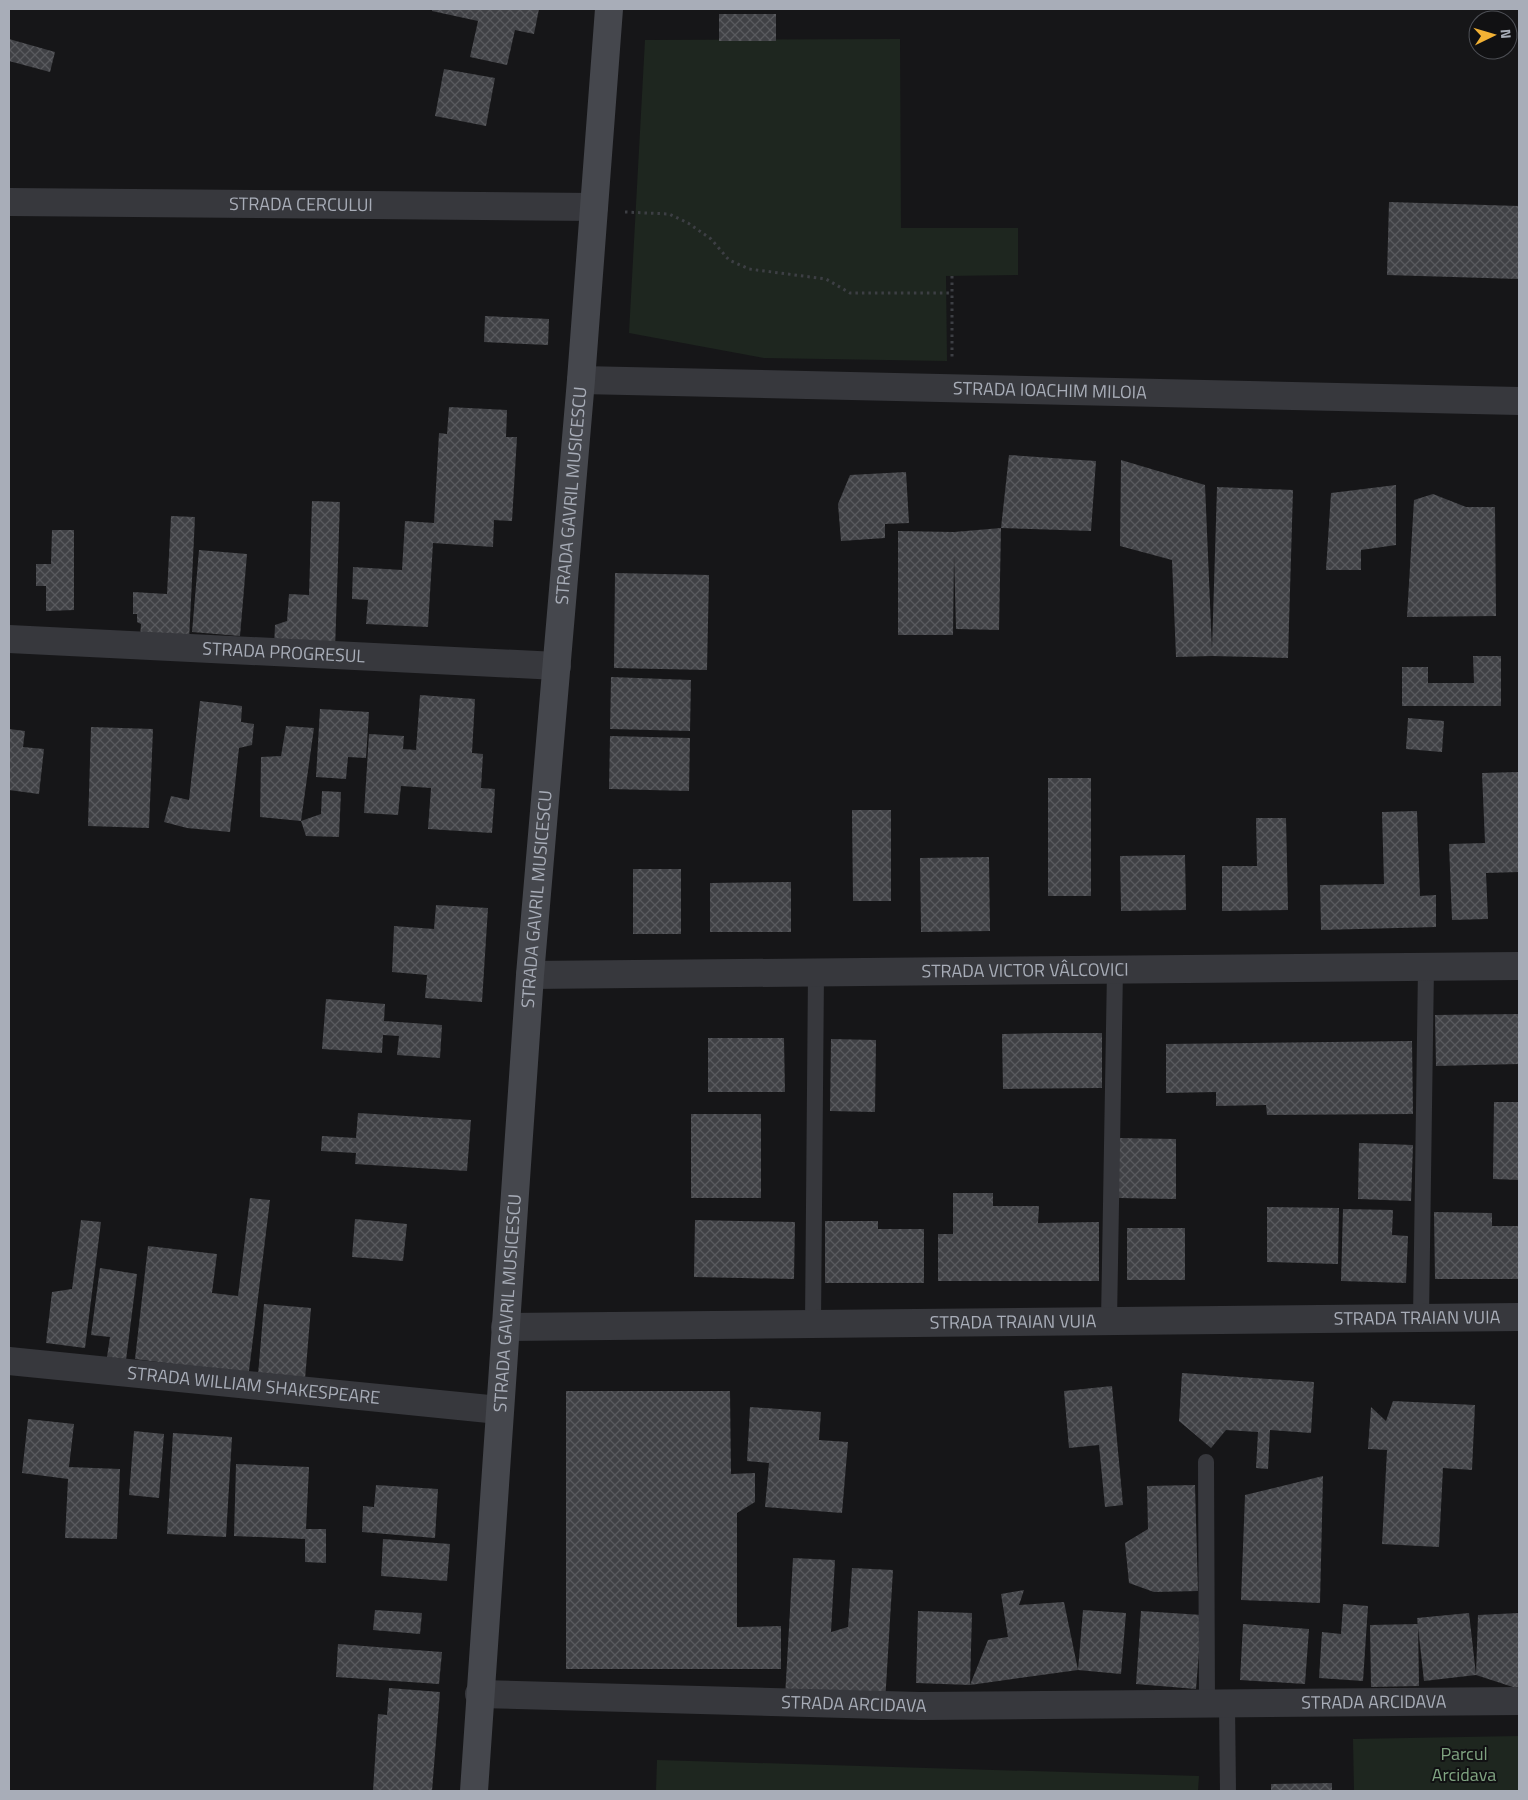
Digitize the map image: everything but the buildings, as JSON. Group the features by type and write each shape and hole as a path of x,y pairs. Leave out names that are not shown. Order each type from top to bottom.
{"street":[{"name":"STRADA GAVRIL MUSICESCU","path":"474,1791 479,1694 530,975 581,380 609,9"},
{"name":"STRADA CERCULUI","path":"9,202 594,207"},
{"name":"STRADA IOACHIM MILOIA","path":"581,380 1519,400"},
{"name":"STRADA PROGRESUL","path":"9,639 557,666"},
{"name":"STRADA VICTOR VÂLCOVICI","path":"530,975 1519,966"},
{"name":"STRADA TRAIAN VUIA","path":"505,1327 1519,1317"},
{"name":"STRADA WILLIAM SHAKESPEARE","path":"9,1361 499,1410"},
{"name":"STRADA ARCIDAVA","path":"479,1694 920,1706 1519,1701"}],"lane":[{"path":"1421,1318 1426,967"},
{"path":"1109,1321 1115,970"},
{"path":"813,1324 816,972"},
{"path":"1206,1462 1217,1705 1228,1791"}],"path":[{"path":"623,212 669,214 688,223 710,239 729,260 749,269 826,279 850,293 952,293"},
{"path":"952,276 952,365"}],"green space":[{"path":"900,39 901,228 1018,228 1018,275 946,276 947,361 764,358 629,333 645,40"},
{"name":"Parcul Arcidava","path":"1519,1736 1519,1791 1354,1791 1353,1739"},
{"path":"657,1760 1199,1776 1198,1791 656,1791"}]}
